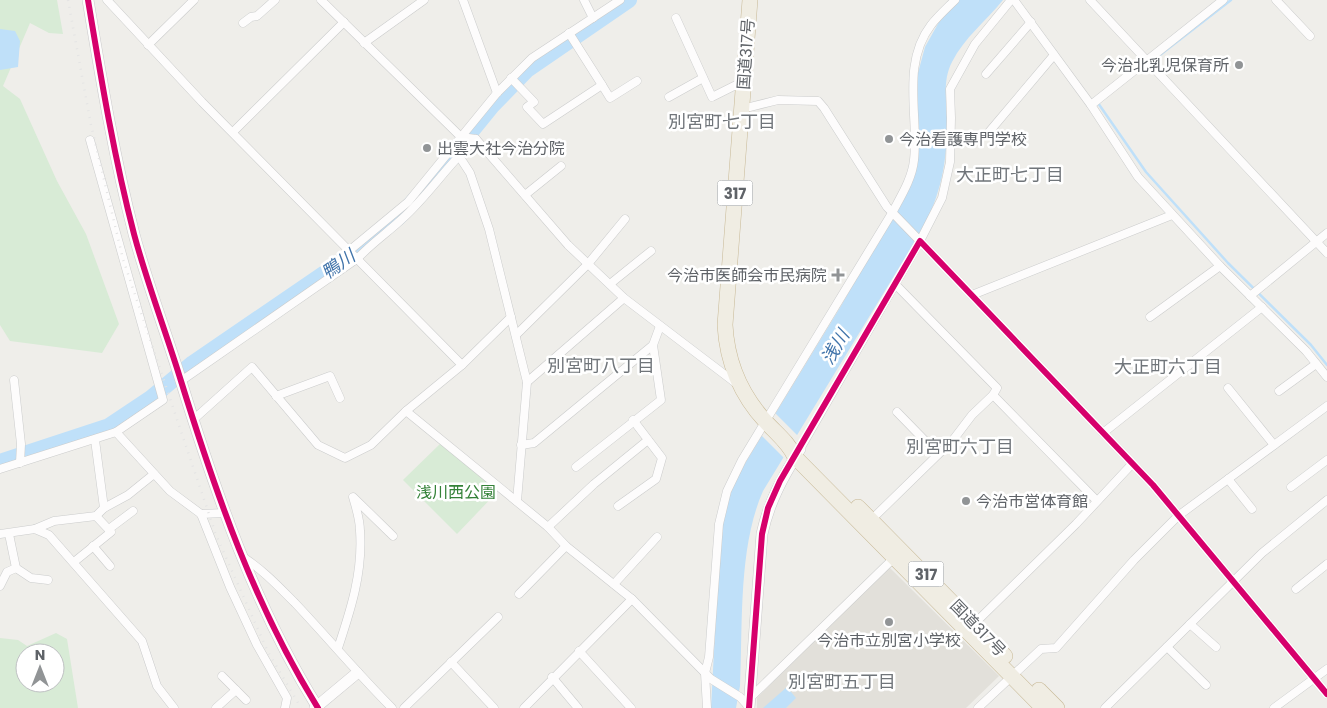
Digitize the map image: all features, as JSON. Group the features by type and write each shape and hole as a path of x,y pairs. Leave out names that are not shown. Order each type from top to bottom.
{"highway":[{"name":"国道317号","path":"750,0 726,325 726,344 739,385 767,423 1015,672 1057,708"},
{"name":"国道317号","path":"1015,672 1044,708"}],"street":[{"path":"88,0 104,97 134,234 224,513 280,644 316,708 357,673"},
{"path":"107,0 148,45 462,364"},
{"path":"148,45 194,0"},
{"path":"243,24 251,17 257,16 275,0"},
{"path":"321,0 461,137 476,139 568,245 624,298 739,385"},
{"path":"364,43 424,0"},
{"path":"463,0 497,93"},
{"path":"584,0 593,18"},
{"path":"350,250 408,202 497,93 532,58 620,0"},
{"path":"707,708 709,657 722,507 742,460 767,423 894,214 909,181 914,160 913,81 917,58 930,26 954,0"},
{"path":"748,704 762,534 768,508 795,451 895,284 942,198 948,171 952,118 950,89 975,44 1013,0 1091,105 1138,177 1220,266 1262,307 1327,377"},
{"path":"1090,0 1327,253"},
{"path":"1091,105 1223,0"},
{"path":"1276,0 1310,36"},
{"path":"676,18 712,97 744,82"},
{"path":"233,132 344,22"},
{"path":"986,74 1030,22"},
{"path":"569,33 610,98 637,81"},
{"path":"989,132 1054,55"},
{"path":"511,78 534,102 527,107 544,124 602,86"},
{"path":"669,97 703,78"},
{"path":"742,109 778,100 818,101 894,214 1132,464 1327,694"},
{"path":"181,381 358,258 374,240 402,219 458,155 476,139"},
{"path":"0,469 19,461 95,440 116,432 163,400 90,140"},
{"path":"453,147 470,173 489,229 527,382 517,501"},
{"path":"525,195 561,166"},
{"path":"972,295 1172,215"},
{"path":"516,335 588,264 625,219"},
{"path":"1250,296 1327,233"},
{"path":"610,284 651,251"},
{"path":"1150,317 1220,266"},
{"path":"867,524 938,454 993,396 996,388 895,284"},
{"path":"527,382 624,298"},
{"path":"1103,433 1262,307"},
{"path":"193,420 252,368 318,445 345,458 372,445 406,411 462,364 511,317"},
{"path":"576,467 633,420 661,400 653,345 660,326"},
{"path":"521,445 534,443 653,345"},
{"path":"1279,391 1316,364"},
{"path":"276,396 330,376 340,398"},
{"path":"14,380 21,444 19,461"},
{"path":"1228,388 1274,445"},
{"path":"993,396 1096,500"},
{"path":"978,708 1041,649 1056,648 1134,560 1178,516 1327,406"},
{"path":"406,411 517,501 548,527 566,546 632,599 708,676 748,704"},
{"path":"897,412 938,454"},
{"path":"618,506 656,479 662,458 633,420"},
{"path":"116,432 170,491 201,514 230,587 257,645 287,698 285,708"},
{"path":"95,440 104,508"},
{"path":"548,527 594,484 648,440"},
{"path":"1291,487 1327,460"},
{"path":"970,627 1076,524 1096,500 1132,464"},
{"path":"0,534 35,529 54,521 96,516 104,508 128,495 154,474"},
{"path":"1228,480 1252,509"},
{"path":"338,648 359,576 360,530 353,496 393,536"},
{"path":"1105,708 1262,553 1327,500"},
{"path":"109,529 133,511"},
{"path":"201,514 224,513"},
{"path":"74,562 111,532 96,516"},
{"path":"35,529 49,535 142,642 157,686 173,708"},
{"path":"9,534 16,568 31,578 48,580"},
{"path":"614,584 656,537"},
{"path":"93,546 110,566"},
{"path":"520,594 566,546"},
{"path":"748,704 898,554"},
{"path":"243,557 260,567 338,648 357,673 392,708"},
{"path":"1296,589 1327,564"},
{"path":"0,586 7,572 16,568"},
{"path":"524,708 552,677 632,599"},
{"path":"404,708 498,617"},
{"path":"1190,624 1216,648"},
{"path":"1167,647 1206,685"},
{"path":"579,651 631,708"},
{"path":"451,662 494,708"},
{"path":"1274,708 1327,669"},
{"path":"222,676 246,700"},
{"path":"552,677 578,708"},
{"path":"216,708 236,690"}],"shaded area":[{"name":"今治市立別宮小学校","path":"889,567 999,676 966,708 757,708 757,698"}],"green space":[{"path":"0,0 57,0 63,34 49,33 30,23 3,86 20,99 57,181 86,234 119,324 102,353 10,341 0,325"},
{"name":"浅川西公園","path":"441,443 499,490 457,534 403,480"},
{"path":"56,633 67,639 78,708 0,708 0,638 18,640 22,643 15,643 15,693 65,693 65,643 34,643"}],"water":[{"name":"浅川","path":"959,0 1003,0 963,45 949,69 946,84 946,152 942,178 929,217 763,491 749,537 746,561 743,586 740,686 736,708 711,708 723,521 728,497 744,465 841,306 914,177 915,84 925,47 939,22"},
{"path":"0,29 15,31 20,41 18,67 0,70"},
{"path":"787,687 796,698 786,708 763,708"}],"pier":[{"path":"775,413 798,436 784,458 761,435"}],"waterway":[{"name":"鴨川","path":"0,462 109,426 151,398 193,363 357,251 400,216 492,106 527,70 629,0"},
{"path":"1138,72 1231,0"},
{"path":"1100,102 1098,103 1146,172 1228,263 1311,345 1327,365"}],"railway":[{"path":"68,0 91,125 123,259 216,535 268,652 301,708"}],"cycle path":[{"path":"88,0 114,147 134,234 208,466 256,590 295,670 318,708"},
{"path":"749,708 762,534 768,508 780,481 920,241 1153,485 1327,694"}],"place":[{"name":"今治北乳児保育所","path":"1239,65"},
{"name":"今治看護専門学校","path":"889,139"},
{"name":"出雲大社今治分院","path":"427,148"},
{"name":"今治市医師会市民病院","path":"838,275"},
{"name":"今治市営体育館","path":"966,501"},
{"name":"今治市立別宮小学校","path":"889,622"}],"district":[{"name":"別宮町七丁目","path":"722,121"},
{"name":"大正町七丁目","path":"1010,174"},
{"name":"別宮町八丁目","path":"601,365"},
{"name":"大正町六丁目","path":"1168,366"},
{"name":"別宮町六丁目","path":"960,446"},
{"name":"別宮町五丁目","path":"842,681"}]}
